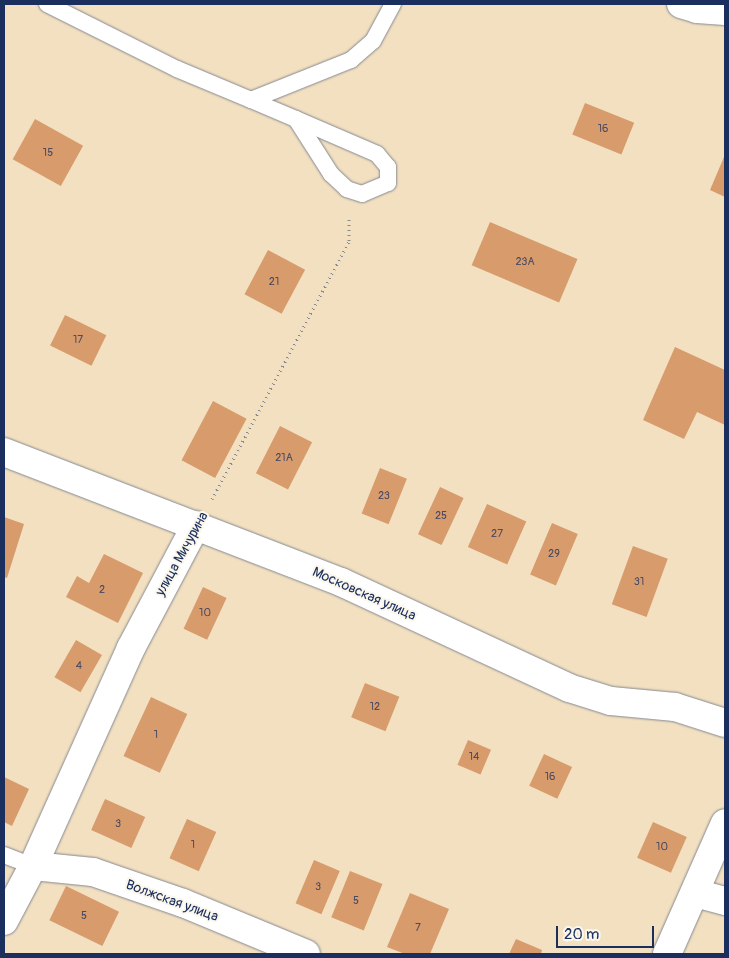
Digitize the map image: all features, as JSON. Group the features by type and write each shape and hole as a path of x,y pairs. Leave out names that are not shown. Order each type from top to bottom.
{"street":[{"path":"681,4 697,9 725,11"},
{"name":"Московская улица","path":"4,452 341,582 570,688 611,701 675,707 725,722"},
{"name":"улица Мичурина","path":"4,921 33,866 131,648 196,525"},
{"path":"667,954 725,823"},
{"name":"Волжская улица","path":"33,866 93,872 183,903 306,954"},
{"path":"695,893 725,901"}],"lane":[{"path":"47,4 177,69 296,119 378,154 388,167 388,183 362,194 347,189 331,174 296,119"},
{"path":"251,100 351,60 373,41 393,4"},
{"path":"4,855 33,866"}],"path":[{"name":"улица Мичурина","path":"196,525 230,470 349,241 347,189"}],"building":[{"path":"585,103 634,123 621,154 572,135"},
{"path":"35,119 83,146 61,186 13,159"},
{"path":"725,158 725,197 710,190"},
{"path":"490,222 577,259 559,302 472,265"},
{"path":"268,250 305,270 282,314 245,294"},
{"path":"65,315 106,335 91,366 50,346"},
{"path":"675,347 725,370 725,425 697,412 684,439 643,420"},
{"path":"213,401 247,419 215,478 182,460"},
{"path":"280,426 312,442 288,490 256,473"},
{"path":"380,468 407,479 389,524 362,513"},
{"path":"440,487 464,498 442,545 418,534"},
{"path":"487,504 526,521 507,564 468,547"},
{"path":"4,517 24,524 7,578 4,577"},
{"path":"552,523 578,534 556,585 530,575"},
{"path":"633,546 668,559 647,617 612,604"},
{"path":"104,554 143,573 118,623 66,597 77,576 89,583"},
{"path":"203,587 227,598 207,640 184,629"},
{"path":"76,640 102,655 80,692 54,677"},
{"path":"365,683 399,697 385,731 351,717"},
{"path":"151,697 187,714 160,773 124,756"},
{"path":"468,740 491,750 480,775 457,765"},
{"path":"544,754 572,767 557,799 529,786"},
{"path":"4,777 29,789 12,826 4,822"},
{"path":"105,799 145,817 131,848 91,830"},
{"path":"187,819 216,832 199,871 170,858"},
{"path":"653,822 687,837 671,873 637,858"},
{"path":"314,860 340,871 321,914 296,903"},
{"path":"350,871 382,884 364,930 331,917"},
{"path":"66,886 119,912 102,946 49,920"},
{"path":"410,893 449,909 430,954 405,954 387,947"},
{"path":"516,939 542,950 541,954 509,954"}]}
